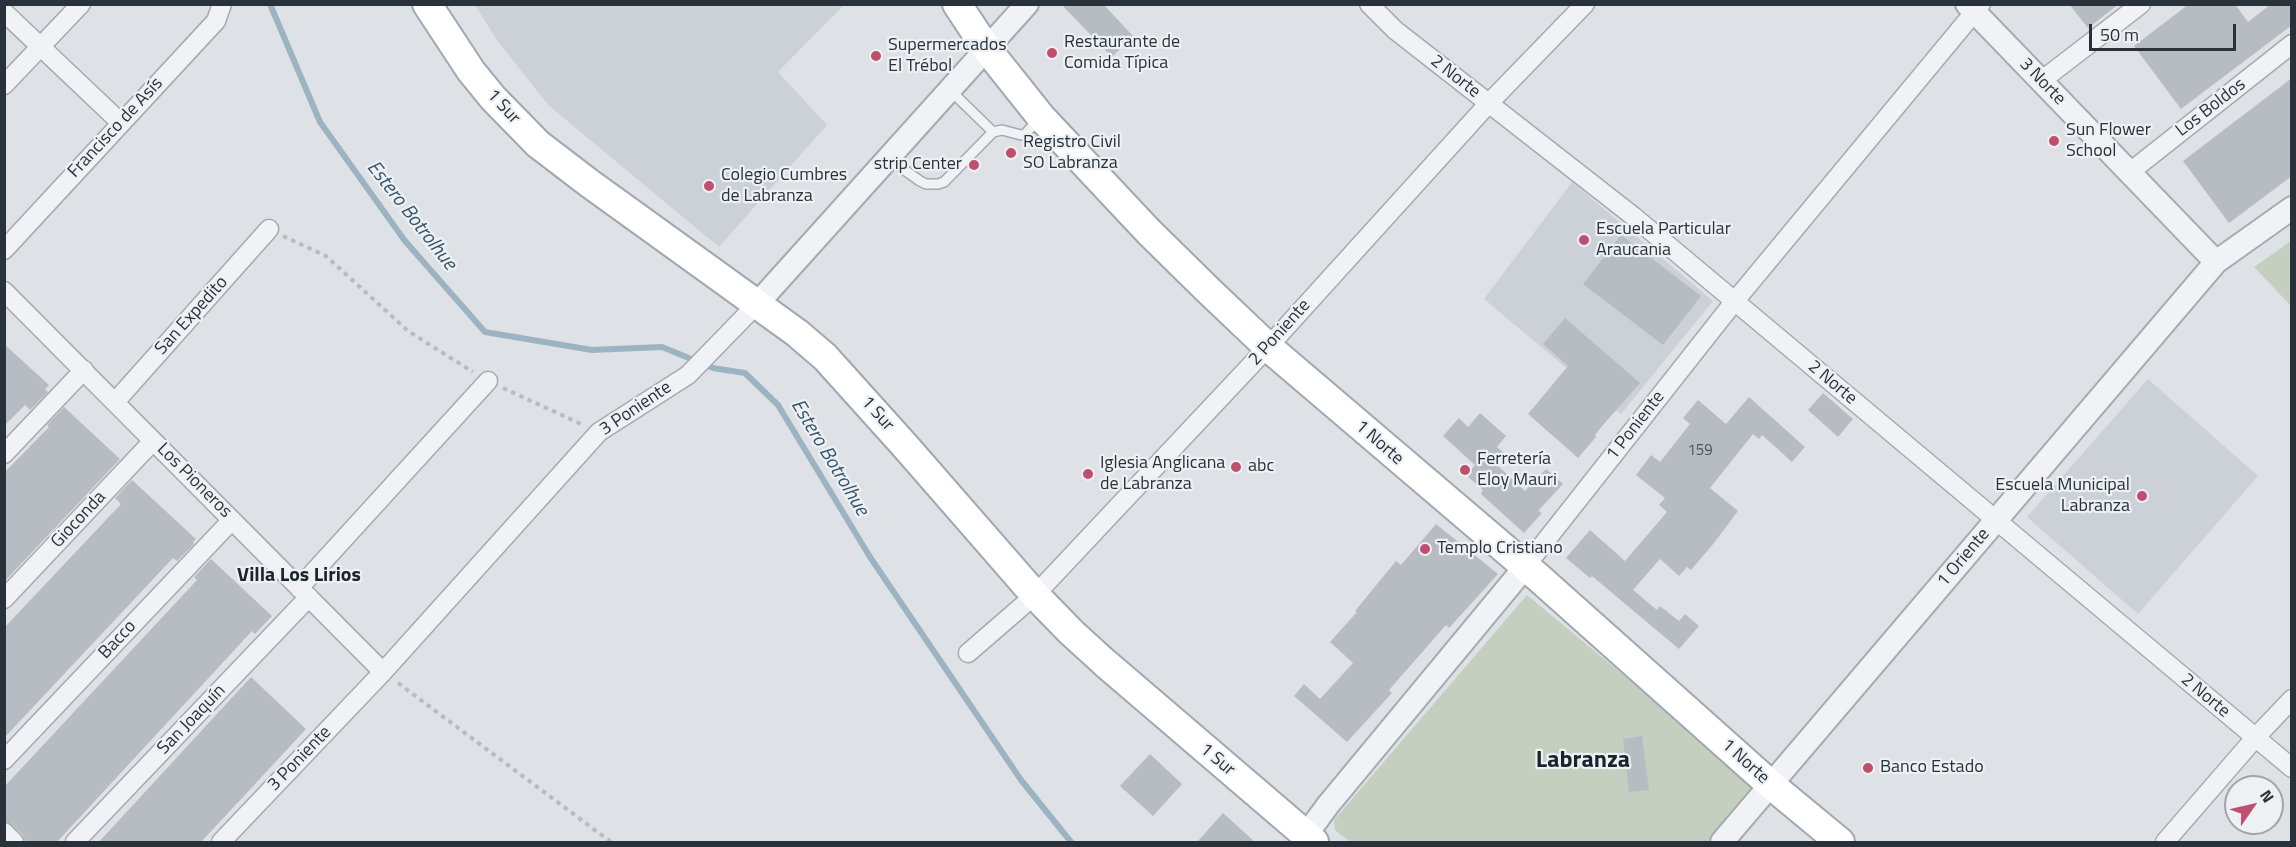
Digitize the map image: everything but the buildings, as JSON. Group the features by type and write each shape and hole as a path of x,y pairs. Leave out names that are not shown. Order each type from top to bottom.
{"main road":[{"name":"1 Sur","path":"427,4 471,71 500,106 538,144 797,333 825,357 1035,595 1105,663 1307,840"},
{"name":"1 Norte","path":"957,4 986,48 1041,117 1149,232 1268,347 1525,567 1771,785 1840,843"}],"street":[{"path":"4,85 81,4"},
{"name":"Francisco de Asís","path":"4,250 216,21 222,4"},
{"name":"3 Poniente","path":"221,843 383,672 599,432 688,375 729,330 757,304 1027,4"},
{"name":"2 Norte","path":"1369,4 1395,30 1601,190 2292,768"},
{"name":"2 Poniente","path":"968,653 1035,595 1268,347 1489,103 1585,4"},
{"path":"2041,81 2141,4"},
{"name":"3 Norte","path":"1975,7 2041,81 2216,262"},
{"name":"1 Poniente","path":"1307,840 1328,805 1525,567 1734,302 1975,7"},
{"path":"4,12 120,123"},
{"name":"Los Boldos","path":"2130,172 2292,45"},
{"name":"1 Oriente","path":"1722,843 2216,262 2292,208"},
{"name":"San Expedito","path":"115,402 269,229"},
{"name":"Los Pioneros","path":"5,292 383,672"},
{"path":"4,454 84,370"},
{"name":"San Joaquín","path":"75,843 304,593 488,381"},
{"name":"Gioconda","path":"4,599 153,441"},
{"name":"Bacco","path":"4,760 232,520"},
{"path":"2165,843 2255,738 2292,699"},
{"path":"4,832 14,843"}],"lane":[{"path":"950,89 993,132"},
{"path":"888,158 920,181 926,184 938,184 944,182 993,132 1002,130 1025,134 1041,117"}],"path":[{"path":"269,229 326,256 408,331 488,381 599,432"},
{"path":"383,672 611,843"}],"shaded area":[{"name":"Colegio Cumbres de Labranza","path":"475,5 844,5 778,72 827,125 719,247 548,105 497,40"},
{"name":"Escuela Particular Araucania","path":"1572,182 1713,301 1621,414 1484,299"},
{"name":"Escuela Municipal Labranza","path":"2148,379 2258,476 2138,614 2027,517"}],"green space":[{"path":"2291,241 2291,306 2254,267"},
{"path":"1527,595 1751,781 1750,798 1713,842 1350,842 1335,830 1334,820"}],"waterway":[{"name":"Estero Botrolhue","path":"270,4 320,122 405,241 485,332 592,350 662,347 713,368 745,373 778,405 870,557 1021,780 1071,842"}],"place":[{"name":"Restaurante de Comida Típica","path":"1052,53"},
{"name":"Supermercados El Trébol","path":"876,56"},
{"name":"Sun Flower School","path":"2054,141"},
{"name":"Registro Civil SO Labranza","path":"1011,153"},
{"name":"strip Center","path":"974,165"},
{"name":"Colegio Cumbres de Labranza","path":"709,186"},
{"name":"Escuela Particular Araucania","path":"1584,240"},
{"name":"abc","path":"1236,467"},
{"name":"Ferretería Eloy Mauri","path":"1465,470"},
{"name":"Iglesia Anglicana de Labranza","path":"1088,474"},
{"name":"Escuela Municipal Labranza","path":"2142,496"},
{"name":"Templo Cristiano","path":"1425,549"},
{"name":"Banco Estado","path":"1868,768"}],"district":[{"name":"Villa Los Lirios","path":"299,576"},
{"name":"Labranza","path":"1583,761"}]}
